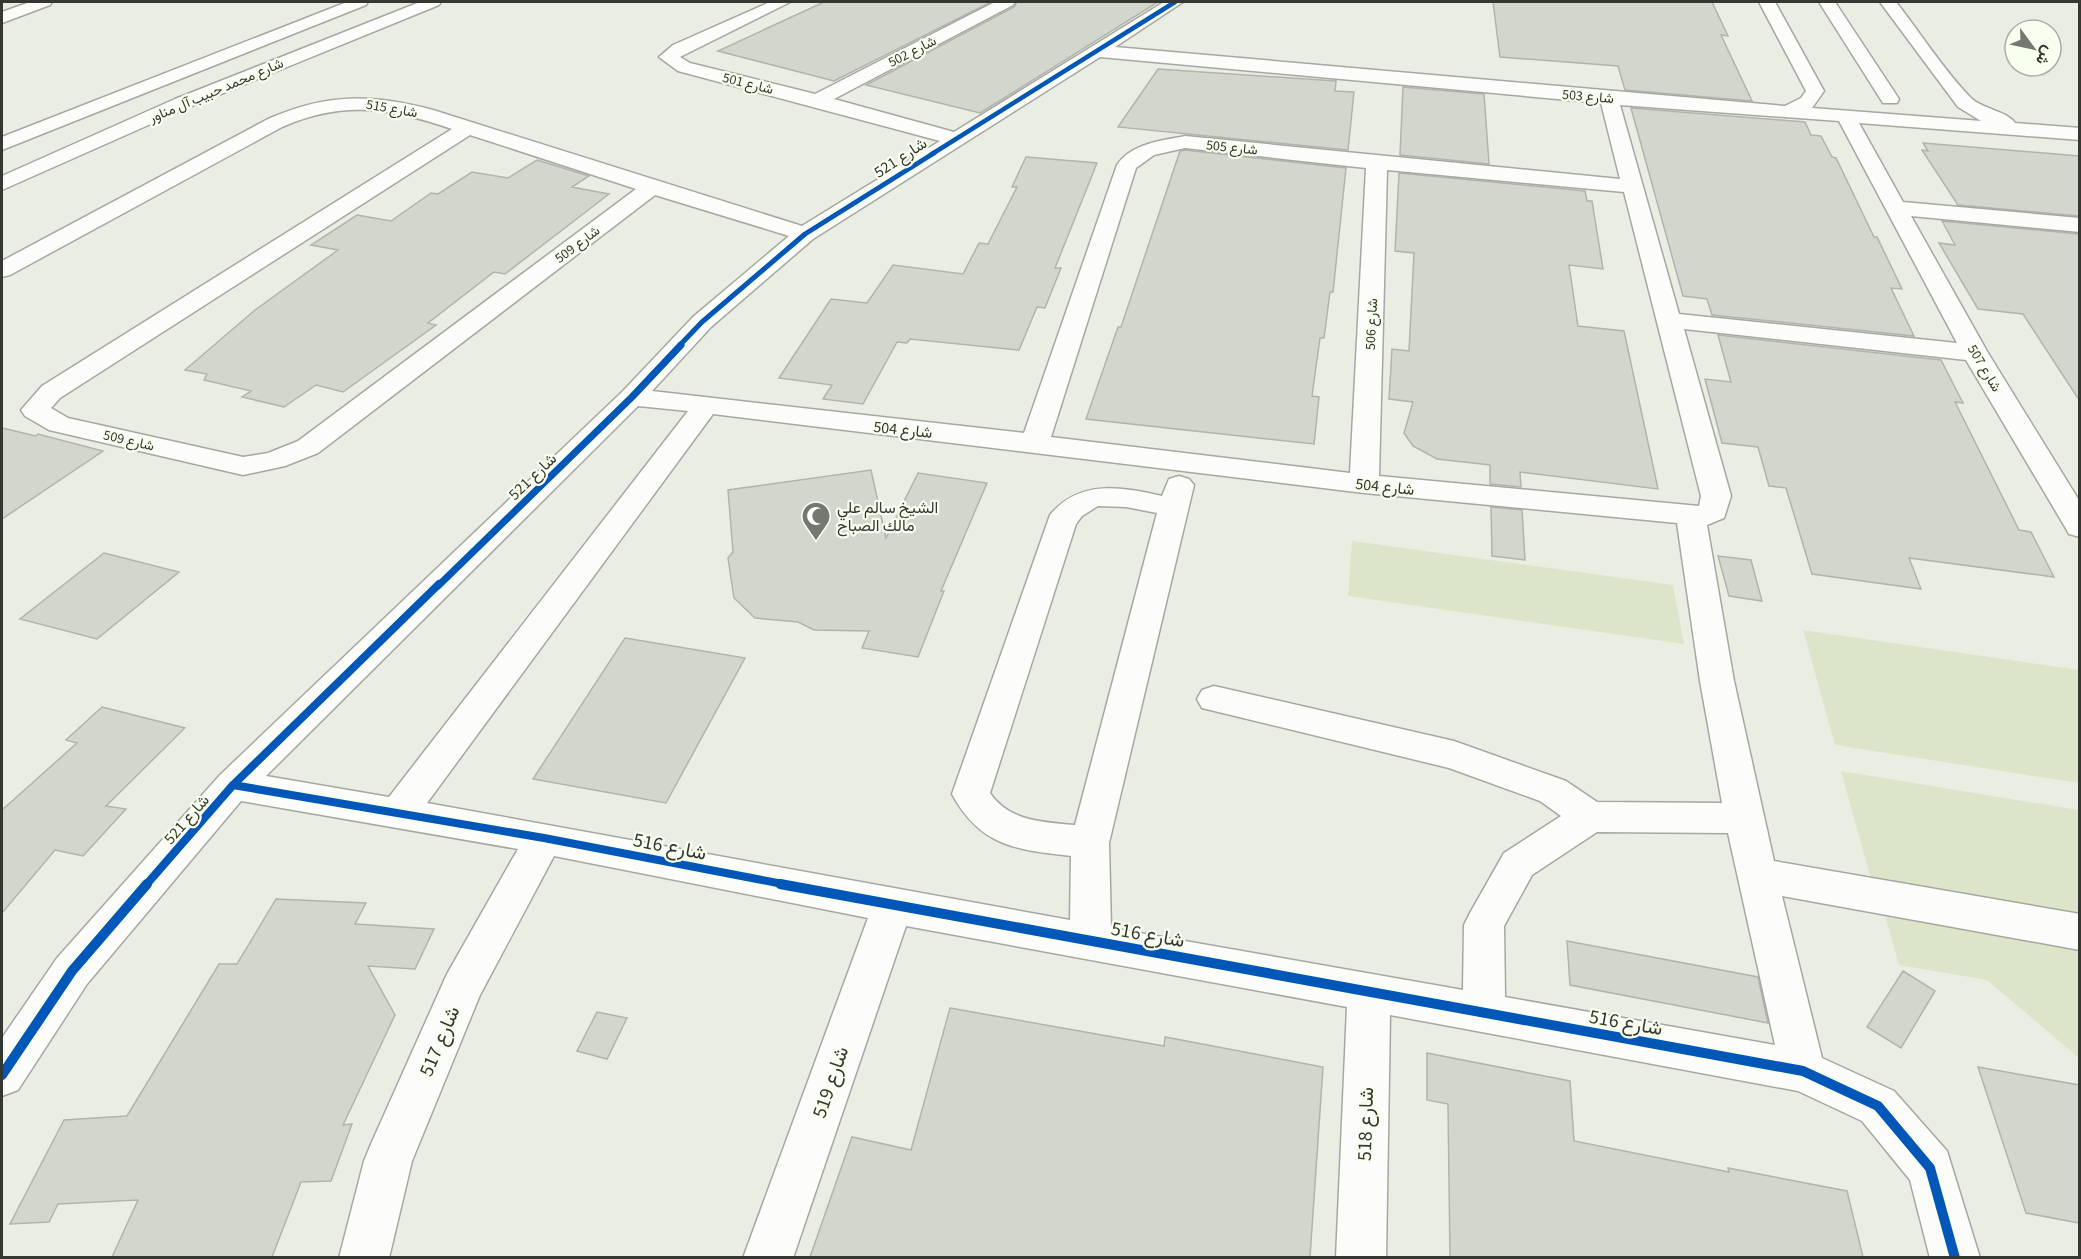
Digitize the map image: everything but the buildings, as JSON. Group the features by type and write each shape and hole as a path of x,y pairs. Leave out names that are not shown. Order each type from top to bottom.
{"street":[{"path":"2,18 44,2"},
{"name":"شارع محمد حبيب آل مناور","path":"2,144 360,2"},
{"name":"شارع محمد حبيب آل مناور","path":"2,184 182,104 433,2"},
{"name":"شارع 501","path":"782,2 679,49 668,57 684,67 817,100 953,138"},
{"name":"شارع 502","path":"817,100 1007,2"},
{"name":"شارع 521","path":"2,1075 72,971 233,785 632,397 702,322 805,234 953,138 1175,2"},
{"path":"1767,2 1823,92 1805,104 1786,112"},
{"path":"1827,2 1899,100 1865,97"},
{"path":"1888,2 1965,103 2000,122 2030,130"},
{"name":"شارع 503","path":"1097,51 1609,98 2079,134"},
{"path":"1609,98 1716,496 1713,511 1704,516 1691,516 1717,681 1744,818 1803,1071"},
{"path":"1941,102 1965,103"},
{"name":"شارع 515","path":"2,270 275,123 322,105 362,103 417,111 651,188 805,234"},
{"name":"شارع 507","path":"1846,117 1975,353 2079,527"},
{"name":"شارع 509","path":"466,129 51,392 35,410 59,424 243,465 275,460 308,447 651,188"},
{"name":"شارع 505","path":"1035,443 1127,165 1147,150 1185,142 1377,164 1634,187"},
{"name":"شارع 506","path":"1364,484 1377,164"},
{"path":"1894,208 2079,225"},
{"path":"1667,320 1975,353"},
{"name":"شارع 504","path":"632,397 1035,443 1364,484 1691,516"},
{"path":"399,812 705,407"},
{"path":"1091,940 1090,843 1185,462"},
{"path":"1090,843 1007,828 983,813 971,794 1061,522 1068,509 1085,498 1102,495 1172,507"},
{"path":"1214,699 1454,755 1553,791 1590,817"},
{"name":"شارع 516","path":"233,785 544,838 892,906 1091,940 1803,1071 1878,1106 1930,1168 1955,1257"},
{"path":"1484,1014 1484,925 1518,864 1590,817 1744,818"},
{"name":"شارع 517","path":"364,1257 388,1161 452,1009 544,838"},
{"path":"1757,875 2079,932"},
{"name":"شارع 519","path":"768,1257 892,906"},
{"name":"شارع 518","path":"1361,1257 1369,991"}],"green space":[{"path":"1352,541 1673,585 1684,644 1348,596"},
{"path":"1803,630 2079,670 2079,783 1835,745"},
{"path":"1841,771 2079,810 2079,919 1872,883"},
{"path":"1884,912 2079,946 2079,1058 1987,980 1899,965"}],"cycle path":[{"path":"2,1075 72,971 233,785 632,397 702,322 805,234 1175,2"},
{"path":"233,785 544,838 893,906 1803,1071 1878,1106 1930,1168 1955,1258"}],"place":[{"name":"الشيخ سالم علي مالك الصباح","path":"816,542"}]}
